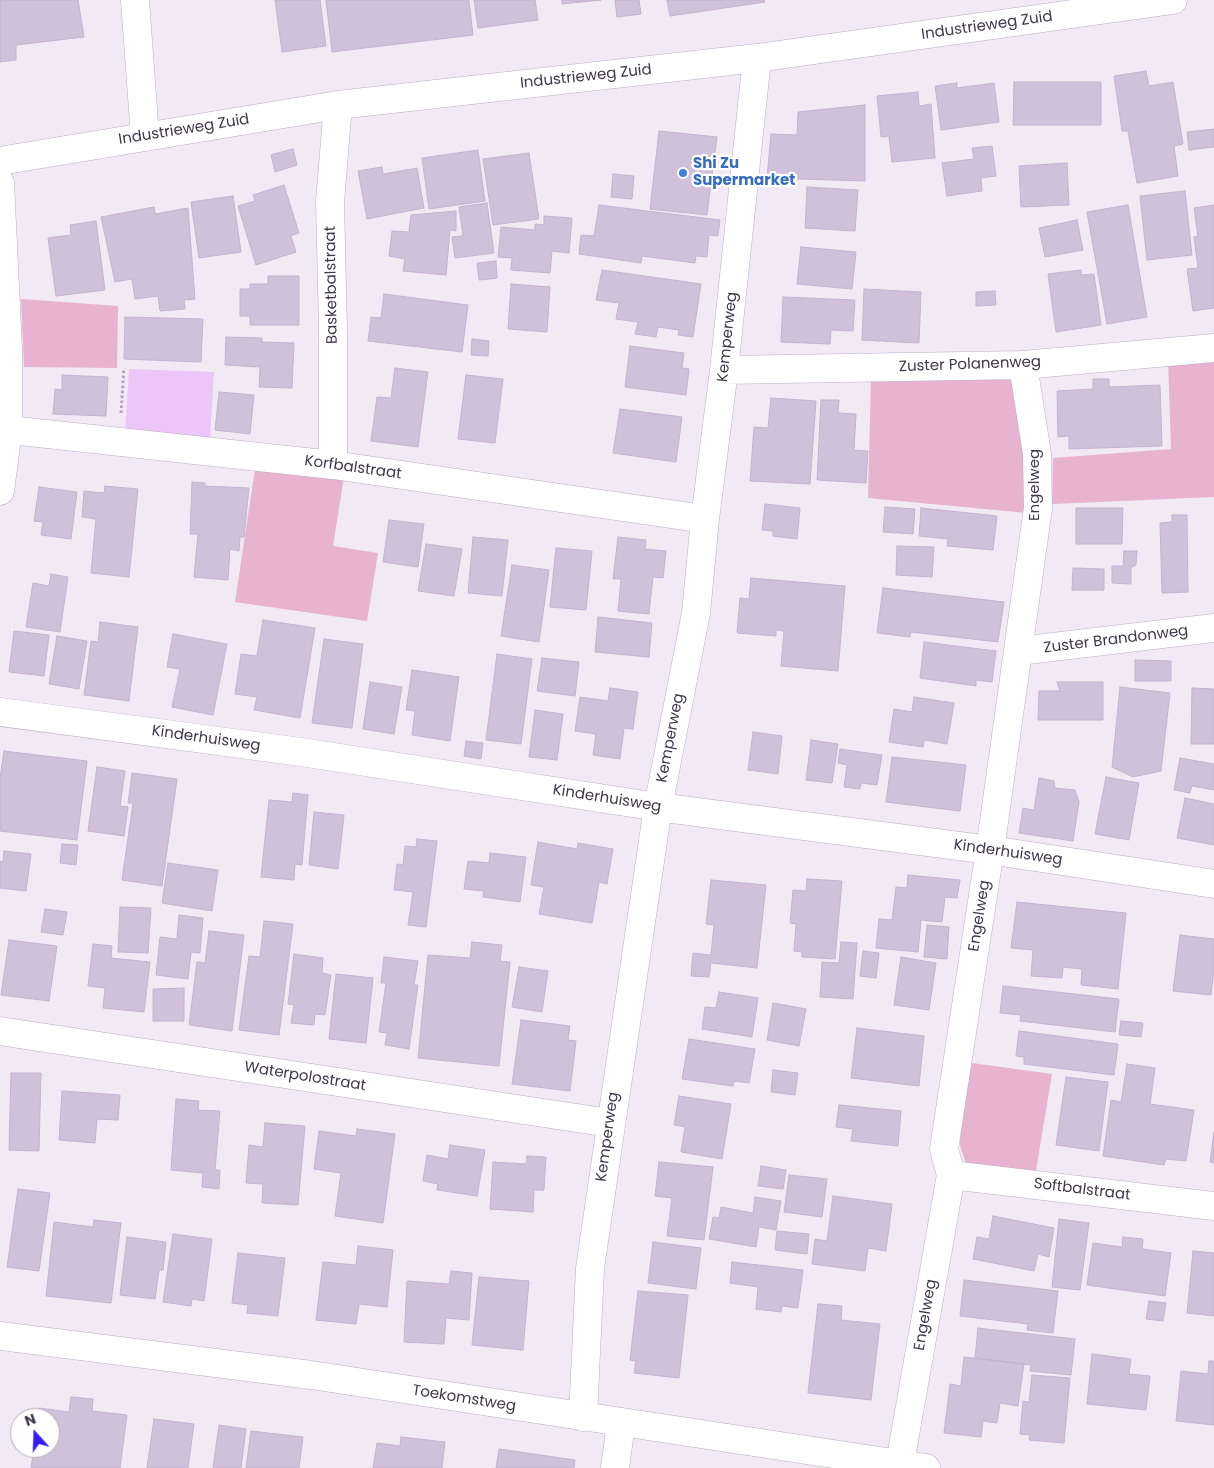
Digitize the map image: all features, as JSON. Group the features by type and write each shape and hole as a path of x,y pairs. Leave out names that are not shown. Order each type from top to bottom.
{"street":[{"path":"136,0 145,137"},
{"name":"Industrieweg Zuid","path":"0,161 338,105 757,58 1057,8 1173,0"},
{"name":"Kemperweg","path":"582,1417 590,1268 658,807 696,613 757,58"},
{"name":"Basketbalstraat","path":"333,465 333,329 330,202 338,105"},
{"path":"0,183 8,349 0,492"},
{"name":"Zuster Polanenweg","path":"724,370 1023,366 1214,348"},
{"name":"Engelweg","path":"913,1466 951,1175 944,1149 990,850 1038,508 1037,454 1023,366"},
{"name":"Korfbalstraat","path":"4,429 333,465 705,519"},
{"name":"Zuster Brandonweg","path":"1019,651 1214,628"},
{"name":"Kinderhuisweg","path":"0,712 301,752 658,807 990,850 1214,884"},
{"name":"Waterpolostraat","path":"0,1032 610,1123"},
{"name":"Softbalstraat","path":"951,1175 1214,1206"},
{"name":"Toekomstweg","path":"0,1336 311,1376 913,1466"},
{"path":"615,1468 621,1423"}],"path":[{"path":"119,442 124,368"}],"shaded area":[{"path":"21,299 118,306 117,368 24,367"},
{"path":"1212,355 1214,364 1214,497 1052,504 1053,458 1171,449 1168,358"},
{"path":"1000,375 1010,379 1018,386 1021,394 1027,513 868,498 871,378"},
{"path":"255,469 344,477 333,546 378,553 367,621 235,602"},
{"path":"972,1063 1052,1074 1035,1176 971,1169 965,1161 960,1145 959,1123"}],"sand":[{"path":"129,369 214,372 210,440 125,431"}],"building":[{"path":"0,0 78,0 84,37 16,45 16,60 0,62"},
{"path":"275,0 320,0 326,46 282,52"},
{"path":"326,0 469,0 473,35 332,52"},
{"path":"474,0 535,0 538,20 478,28"},
{"path":"562,0 601,0 562,4"},
{"path":"615,0 639,0 641,14 617,17"},
{"path":"667,0 764,0 765,2 670,16"},
{"path":"1146,71 1149,86 1173,82 1183,144 1174,146 1178,176 1137,183 1128,131 1122,131 1114,76"},
{"path":"1014,82 1101,82 1101,125 1013,125"},
{"path":"957,83 957,88 994,83 999,122 941,130 935,86"},
{"path":"918,92 919,106 931,104 935,158 892,162 889,136 881,137 877,96"},
{"path":"865,105 865,181 767,178 771,134 797,135 798,112"},
{"path":"1214,129 1214,147 1189,150 1187,132"},
{"name":"Shi Zu Supermarket","path":"659,131 717,137 707,215 650,209"},
{"path":"992,146 996,176 981,178 982,191 947,196 942,163 974,159 972,148"},
{"path":"293,149 297,165 275,172 271,155"},
{"path":"478,150 485,201 429,209 422,158"},
{"path":"529,153 539,219 493,225 483,159"},
{"path":"1067,163 1069,205 1021,207 1019,166"},
{"path":"382,167 383,174 417,168 424,208 367,219 358,171"},
{"path":"613,174 634,176 632,199 611,197"},
{"path":"284,185 299,233 291,236 296,252 256,265 238,206 255,201 253,195"},
{"path":"807,187 858,190 855,231 805,228"},
{"path":"1185,191 1192,255 1147,260 1140,196"},
{"path":"233,196 241,252 199,258 191,202"},
{"path":"487,203 494,253 455,258 452,237 463,236 459,207"},
{"path":"599,205 720,220 718,236 709,235 707,257 696,256 695,263 642,256 641,263 579,254 581,235 594,236"},
{"path":"1128,205 1147,317 1107,324 1087,212"},
{"path":"1214,205 1214,308 1193,311 1187,269 1198,268 1194,237 1198,236 1194,208"},
{"path":"154,207 155,214 188,208 195,299 184,300 185,309 160,311 158,296 135,299 132,279 115,282 101,217"},
{"path":"456,211 456,231 450,230 446,275 403,271 405,259 389,256 392,231 409,232 411,215"},
{"path":"544,216 572,218 569,253 552,251 550,273 511,270 512,258 498,257 501,227 535,230 535,224 544,225"},
{"path":"1077,220 1083,250 1045,257 1039,228"},
{"path":"96,221 105,290 56,296 48,238 71,235 70,225"},
{"path":"801,247 856,252 852,289 797,284"},
{"path":"496,261 497,278 479,280 477,263"},
{"path":"602,270 701,284 693,337 678,335 679,330 658,327 656,337 635,334 638,322 616,319 619,303 596,300"},
{"path":"1081,270 1081,275 1094,274 1101,325 1056,332 1048,274"},
{"path":"268,276 299,276 299,325 250,325 250,316 240,316 240,289 250,289 250,284 268,284"},
{"path":"511,284 550,287 547,332 508,329"},
{"path":"864,289 921,292 919,343 862,340"},
{"path":"995,291 996,305 976,306 976,292"},
{"path":"384,294 468,305 462,352 368,341 371,317 381,318"},
{"path":"783,297 855,300 853,331 831,330 830,344 781,342"},
{"path":"125,317 203,319 201,362 124,359"},
{"path":"226,337 262,338 262,342 294,343 292,388 259,387 260,367 225,365"},
{"path":"472,339 489,341 488,356 471,355"},
{"path":"630,346 684,353 682,368 689,369 686,395 625,387"},
{"path":"395,368 428,372 418,447 371,441 377,397 391,398"},
{"path":"62,375 108,377 106,416 53,414 55,389 62,390"},
{"path":"466,375 503,379 495,443 458,439"},
{"path":"1093,379 1109,379 1109,387 1160,385 1162,446 1069,449 1069,436 1058,437 1057,391 1093,389"},
{"path":"219,392 254,395 250,434 215,430"},
{"path":"771,398 816,401 810,484 750,481 754,427 768,428"},
{"path":"821,400 839,400 838,413 856,414 854,450 868,451 866,483 817,480"},
{"path":"620,409 682,417 676,462 613,453"},
{"path":"192,482 205,483 205,486 249,488 244,537 240,537 239,551 230,549 228,580 194,577 198,534 190,534"},
{"path":"105,486 138,489 129,577 91,573 96,519 82,517 84,491 104,493"},
{"path":"39,487 77,492 71,539 41,535 43,522 34,521"},
{"path":"765,504 800,508 797,539 773,536 773,531 762,530"},
{"path":"885,507 915,509 913,534 883,532"},
{"path":"921,508 997,516 993,550 947,546 948,539 919,536"},
{"path":"1076,508 1123,508 1122,544 1076,544"},
{"path":"1172,515 1187,515 1188,592 1162,593 1160,523 1172,522"},
{"path":"389,520 424,524 418,567 383,562"},
{"path":"473,537 508,540 502,596 468,593"},
{"path":"618,537 646,540 645,549 666,551 663,578 653,577 649,614 618,611 621,579 613,579"},
{"path":"426,544 462,549 454,596 418,591"},
{"path":"897,546 934,547 932,577 896,575"},
{"path":"556,548 592,551 586,610 550,607"},
{"path":"1124,551 1137,551 1136,565 1131,567 1131,584 1112,583 1112,566 1123,566"},
{"path":"512,565 549,570 539,642 501,636"},
{"path":"1073,568 1104,569 1104,590 1072,590"},
{"path":"51,574 68,577 60,632 26,627 33,583 49,586"},
{"path":"751,578 845,586 838,671 781,666 784,631 776,630 776,636 737,633 740,598 749,599"},
{"path":"883,588 1004,602 998,642 911,632 910,637 877,633"},
{"path":"598,617 652,623 649,657 595,652"},
{"path":"263,620 315,628 300,718 254,710 257,697 235,694 241,654 257,656"},
{"path":"100,622 138,627 129,701 84,695 91,641 98,642"},
{"path":"14,631 49,635 44,676 9,672"},
{"path":"173,634 227,644 213,715 172,707 180,669 167,667"},
{"path":"57,636 87,641 79,689 49,684"},
{"path":"324,639 363,644 352,728 312,723"},
{"path":"924,642 996,651 992,682 976,680 976,686 920,678"},
{"path":"497,654 532,659 521,744 486,740"},
{"path":"542,658 579,662 575,696 537,691"},
{"path":"1135,660 1171,661 1171,681 1135,681"},
{"path":"412,670 459,677 450,741 412,735 415,711 406,710"},
{"path":"370,682 402,687 394,734 363,729"},
{"path":"1057,682 1103,682 1103,720 1038,720 1039,691 1060,691"},
{"path":"1120,687 1170,693 1161,771 1133,777 1112,767"},
{"path":"610,688 638,692 633,729 624,728 620,759 593,755 596,734 575,731 580,697 608,701"},
{"path":"1192,688 1214,689 1214,744 1191,744"},
{"path":"914,697 954,703 947,744 924,740 923,747 889,742 894,709 912,712"},
{"path":"535,710 563,714 557,760 529,757"},
{"path":"753,732 782,736 778,774 748,770"},
{"path":"811,740 838,744 832,783 806,780"},
{"path":"466,741 483,743 481,759 464,756"},
{"path":"840,749 882,755 877,785 861,783 860,789 844,787 847,765 838,763"},
{"path":"4,751 87,761 77,840 0,831 0,778"},
{"path":"892,757 966,765 960,811 886,802"},
{"path":"1180,758 1214,764 1214,790 1192,786 1190,793 1174,790"},
{"path":"97,767 125,771 120,806 128,807 124,836 88,831"},
{"path":"132,773 177,779 162,886 122,880 133,803 128,803"},
{"path":"1106,777 1139,783 1129,840 1095,834"},
{"path":"1039,778 1054,781 1055,788 1075,790 1079,802 1073,841 1019,833 1023,808 1034,810"},
{"path":"293,793 308,795 302,865 295,864 294,880 261,877 269,800 292,802"},
{"path":"1185,798 1214,804 1214,845 1177,838"},
{"path":"314,812 344,815 338,869 309,865"},
{"path":"417,839 437,841 426,927 408,925 413,892 394,890 397,864 403,865 405,846 416,847"},
{"path":"538,842 577,849 578,843 613,849 607,884 599,882 592,923 539,914 544,887 531,885"},
{"path":"62,844 78,845 76,865 60,863"},
{"path":"4,851 31,854 26,891 0,888 0,861 3,862"},
{"path":"490,853 526,857 520,902 483,897 484,891 464,889 468,861 489,863"},
{"path":"168,863 218,870 212,911 162,903"},
{"path":"908,875 960,880 957,898 945,897 942,922 921,920 918,952 876,948 879,919 892,920 896,887 907,888"},
{"path":"807,879 842,881 835,959 802,957 802,952 794,951 796,924 790,923 793,890 806,891"},
{"path":"711,880 766,885 757,968 711,963 709,977 691,976 693,953 711,955 714,925 706,924"},
{"path":"1017,902 1126,913 1118,989 1081,985 1082,969 1063,967 1062,978 1031,976 1033,950 1011,948"},
{"path":"120,907 151,908 148,953 118,952"},
{"path":"45,909 67,912 63,935 41,932"},
{"path":"179,915 203,918 200,953 191,952 188,979 156,975 160,937 177,939"},
{"path":"264,921 293,924 279,1035 239,1030 249,956 260,957"},
{"path":"927,925 949,927 947,959 924,957"},
{"path":"209,931 244,935 232,1031 189,1025 197,962 205,963"},
{"path":"1180,935 1214,939 1214,969 1211,995 1173,991"},
{"path":"9,940 57,946 49,1001 1,995"},
{"path":"472,942 502,945 500,961 510,962 499,1066 418,1058 428,955 470,958"},
{"path":"841,942 857,943 853,999 820,997 822,962 839,963"},
{"path":"93,944 112,946 111,958 150,962 144,1012 103,1008 105,988 88,986"},
{"path":"863,951 879,953 876,978 860,976"},
{"path":"294,954 323,958 322,973 331,975 325,1015 315,1014 314,1025 291,1023 294,1005 288,1004"},
{"path":"384,957 418,961 414,985 418,985 409,1049 385,1045 387,1033 379,1032 386,983 381,983"},
{"path":"901,957 936,963 929,1010 894,1005"},
{"path":"519,967 548,971 542,1012 512,1007"},
{"path":"336,974 373,978 366,1043 329,1039"},
{"path":"1003,986 1119,999 1115,1032 1020,1021 1021,1015 1000,1013"},
{"path":"184,988 184,1021 153,1021 153,989"},
{"path":"719,992 758,998 752,1037 702,1029 705,1007 716,1008"},
{"path":"773,1003 806,1009 799,1046 767,1040"},
{"path":"521,1020 570,1026 568,1040 576,1041 570,1091 512,1084"},
{"path":"1121,1021 1143,1023 1141,1037 1119,1035"},
{"path":"857,1028 924,1036 919,1086 851,1078"},
{"path":"1019,1031 1118,1044 1114,1075 1024,1064 1024,1057 1016,1056"},
{"path":"689,1039 755,1049 749,1083 734,1081 733,1086 682,1079"},
{"path":"1127,1064 1155,1068 1150,1104 1194,1110 1186,1161 1166,1159 1164,1165 1103,1156 1111,1100 1121,1102"},
{"path":"773,1070 798,1073 795,1095 771,1092"},
{"path":"11,1073 41,1073 39,1151 9,1150"},
{"path":"1066,1077 1108,1082 1099,1151 1056,1145"},
{"path":"62,1091 120,1095 118,1120 97,1119 95,1143 59,1140"},
{"path":"679,1096 731,1104 722,1159 681,1152 685,1127 674,1125"},
{"path":"176,1099 199,1101 198,1110 220,1111 215,1170 220,1170 219,1189 202,1187 203,1173 171,1170"},
{"path":"839,1105 901,1111 898,1146 851,1141 853,1129 836,1127"},
{"path":"265,1123 305,1126 298,1205 262,1203 263,1184 246,1183 249,1145 263,1147"},
{"path":"357,1129 395,1134 383,1223 335,1216 341,1173 314,1169 319,1131 356,1136"},
{"path":"1214,1132 1214,1163 1210,1162"},
{"path":"450,1145 485,1150 477,1196 437,1190 438,1184 423,1181 427,1155 448,1159"},
{"path":"527,1156 546,1157 544,1190 534,1190 533,1212 490,1209 493,1162 526,1164"},
{"path":"659,1162 713,1167 704,1240 667,1236 672,1198 655,1196"},
{"path":"761,1166 786,1170 783,1189 758,1186"},
{"path":"789,1175 827,1179 822,1217 784,1212"},
{"path":"18,1189 50,1193 39,1271 7,1267"},
{"path":"833,1196 892,1204 886,1251 868,1248 865,1271 812,1264 815,1239 827,1241"},
{"path":"755,1197 781,1201 776,1230 759,1227 756,1247 709,1239 713,1217 719,1218 721,1207 753,1213"},
{"path":"993,1216 1054,1228 1049,1257 1038,1254 1034,1271 973,1259 977,1237 989,1239"},
{"path":"1059,1219 1089,1223 1080,1290 1052,1287"},
{"path":"94,1220 121,1223 111,1303 46,1296 54,1222 93,1227"},
{"path":"777,1231 809,1234 807,1254 775,1250"},
{"path":"173,1234 212,1239 204,1301 192,1299 191,1306 163,1302"},
{"path":"127,1237 166,1242 163,1270 159,1270 155,1299 120,1295"},
{"path":"1123,1237 1143,1239 1142,1249 1171,1253 1165,1296 1087,1285 1093,1243 1122,1247"},
{"path":"653,1242 701,1248 696,1289 648,1283"},
{"path":"358,1246 393,1250 387,1307 359,1304 356,1324 316,1320 323,1262 356,1265"},
{"path":"1193,1251 1214,1253 1214,1316 1187,1313"},
{"path":"238,1253 285,1258 278,1316 247,1313 248,1305 232,1303"},
{"path":"732,1262 803,1270 798,1308 782,1306 781,1312 756,1309 758,1287 730,1283"},
{"path":"451,1271 472,1273 469,1320 446,1318 444,1344 404,1342 407,1281 449,1284"},
{"path":"479,1277 529,1281 523,1350 472,1345"},
{"path":"964,1280 1058,1291 1053,1333 1027,1330 1028,1324 960,1316"},
{"path":"638,1291 688,1295 679,1378 634,1373 636,1361 630,1360"},
{"path":"1149,1301 1166,1303 1163,1321 1146,1319"},
{"path":"818,1304 842,1306 841,1320 880,1324 871,1400 808,1393"},
{"path":"978,1328 1075,1339 1071,1375 1030,1371 1031,1365 975,1358"},
{"path":"1092,1354 1131,1359 1129,1374 1150,1376 1146,1410 1087,1404"},
{"path":"964,1357 1024,1364 1018,1406 1000,1403 997,1423 983,1421 981,1437 944,1433 950,1384 961,1386"},
{"path":"1209,1361 1214,1361 1214,1425 1176,1421 1181,1371 1208,1374"},
{"path":"1032,1375 1070,1378 1064,1443 1029,1440 1030,1435 1020,1434 1023,1401 1029,1402"},
{"path":"71,1397 93,1399 92,1411 127,1415 120,1468 31,1468 32,1458 60,1458 60,1411 69,1412"},
{"path":"154,1419 194,1424 188,1468 147,1468"},
{"path":"219,1425 246,1429 241,1468 213,1468"},
{"path":"251,1431 303,1437 299,1468 246,1468"},
{"path":"401,1437 445,1442 442,1468 373,1468 377,1443 400,1446"},
{"path":"499,1449 575,1460 574,1468 496,1468"}],"place":[{"name":"Shi Zu Supermarket","path":"683,173"}]}
